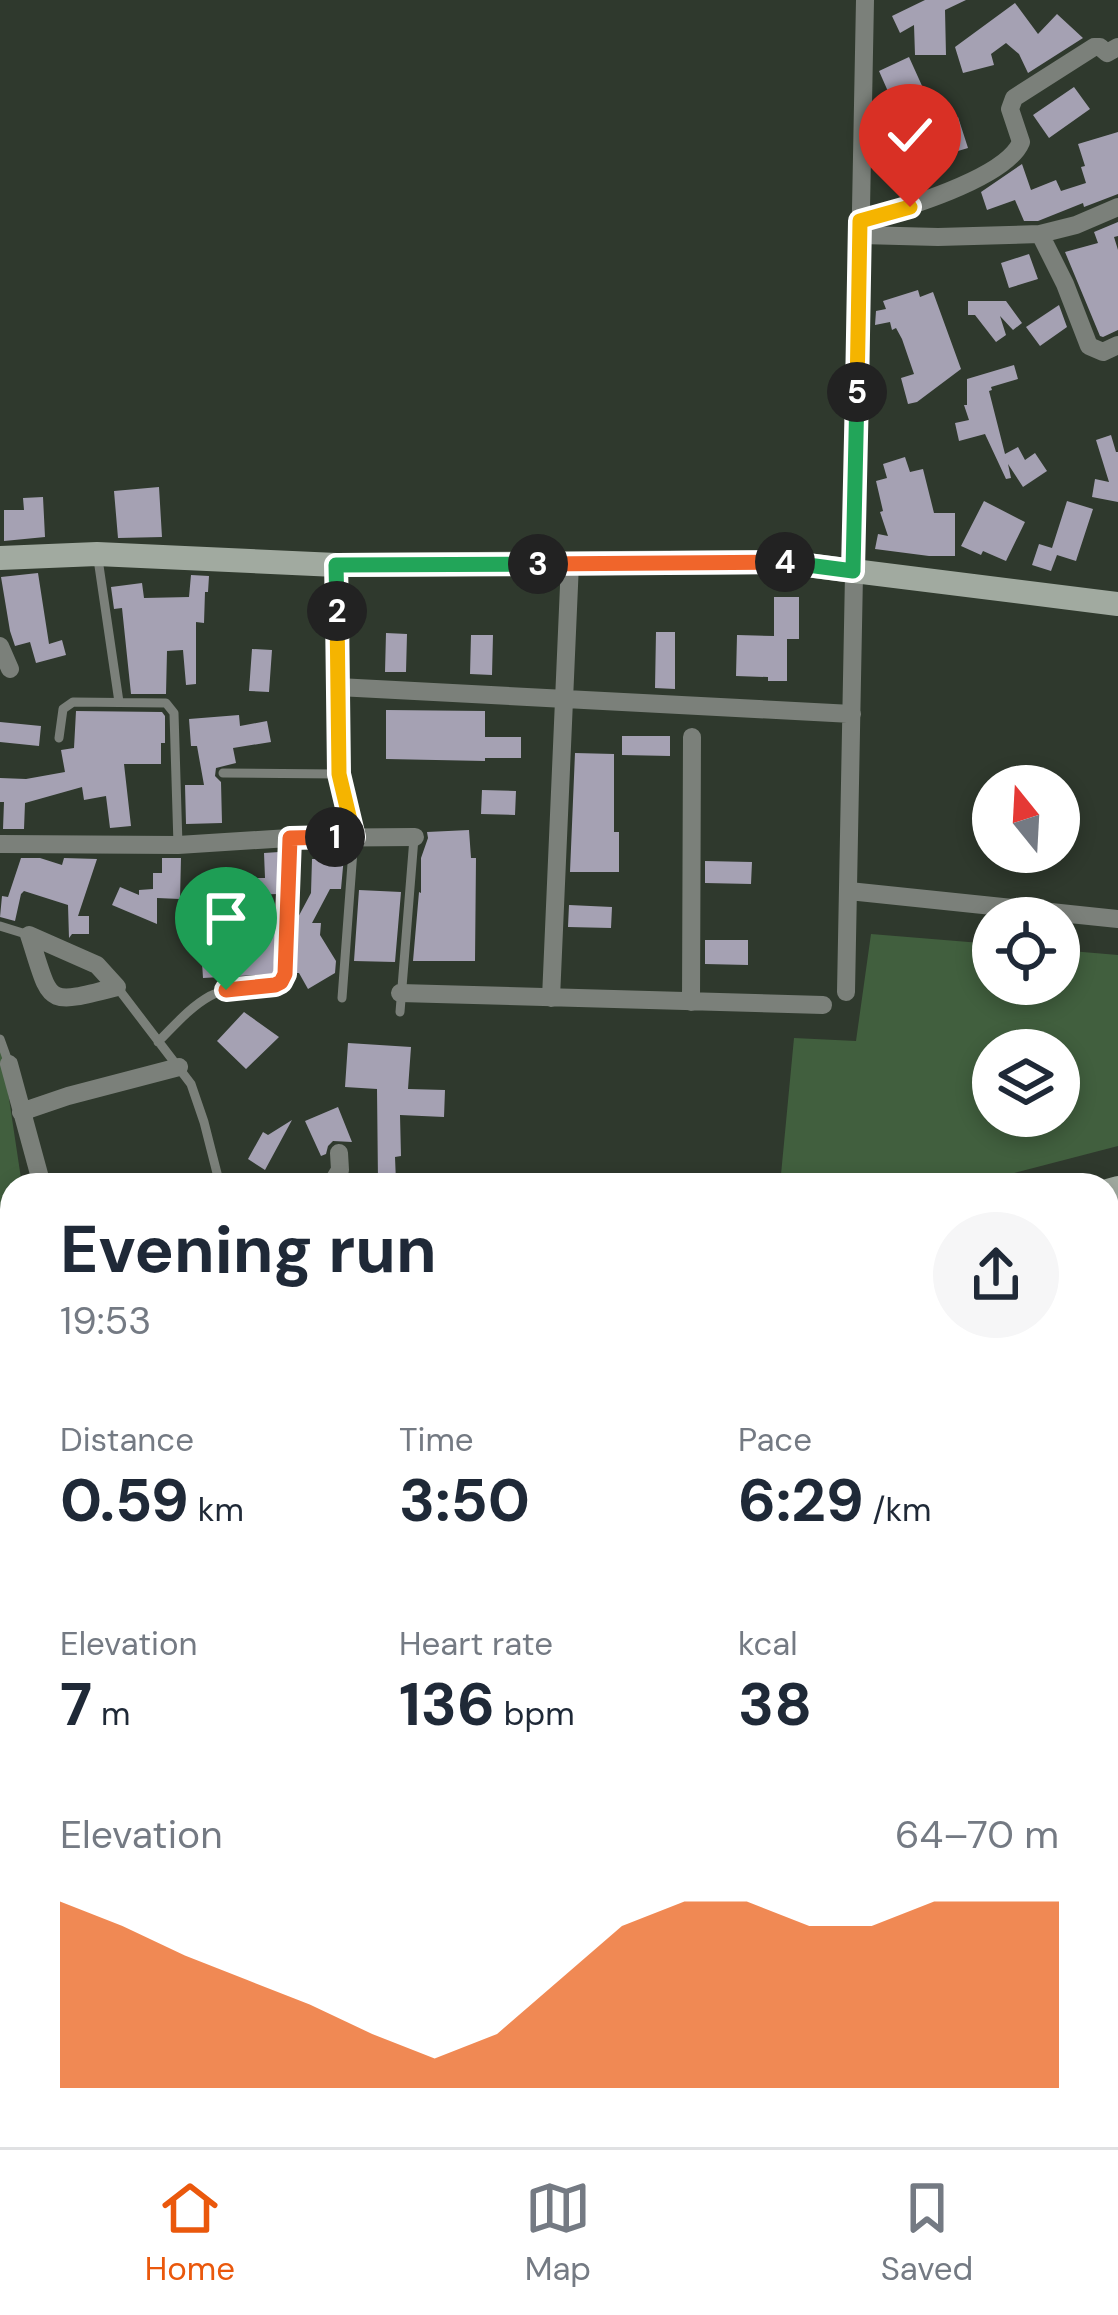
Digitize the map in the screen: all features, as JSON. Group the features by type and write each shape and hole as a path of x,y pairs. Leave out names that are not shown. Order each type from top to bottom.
{"street":[{"path":"846,992 865,0"},
{"path":"861,228 959,188 1017,152 1021,135 1010,109 1014,98 1094,47 1107,53 1118,47"},
{"path":"861,228 938,237 1040,235 1118,208"},
{"path":"1040,235 1089,346 1103,352 1118,345"},
{"path":"0,558 97,554 336,565 782,562 1118,604"},
{"path":"551,998 570,563"},
{"path":"336,565 339,774 354,837"},
{"path":"0,646 10,669"},
{"path":"338,686 852,714"},
{"path":"691,1002 692,737"},
{"path":"0,844 178,845 415,837"},
{"path":"849,891 1118,919"},
{"path":"29,935 97,964 117,987 68,999 54,996 45,984 29,935"},
{"path":"400,1003 551,998 823,1005"},
{"path":"9,1064 39,1173"},
{"path":"22,1112 179,1067"},
{"path":"338,1173 339,1153"}],"lane":[{"path":"97,554 119,702"},
{"path":"59,738 62,709 74,702 166,704 174,713 178,845"},
{"path":"224,773 339,774"},
{"path":"342,998 354,837"},
{"path":"400,1003 415,837"},
{"path":"158,1042 209,997 238,987 275,985 284,977 290,838"},
{"path":"0,926 29,935"},
{"path":"117,987 191,1084 217,1173"},
{"path":"0,1039 9,1064"}],"shaded area":[{"path":"871,934 972,942 972,1005 1080,1005 1080,952 1118,955 1118,1146 1014,1173 781,1173 794,1038 856,1041"},
{"path":"0,1039 20,1173 0,1173"}],"building":[{"path":"925,0 966,0 945,10 946,55 915,55 914,25 900,33 892,16"},
{"path":"1015,3 1038,34 1057,14 1083,38 1028,73 1019,54 1006,43 991,54 994,65 963,73 955,47"},
{"path":"909,57 940,123 958,117 968,148 880,166 877,142 895,140 893,131 905,130 879,71"},
{"path":"1074,87 1090,109 1049,138 1033,115"},
{"path":"1118,132 1118,194 1038,221 1024,221 1015,200 987,210 981,192 1022,164 1031,190 1056,180 1061,191 1086,183 1078,144"},
{"path":"1118,222 1118,236 1114,237 1118,330 1103,337 1065,252 1098,243 1094,232"},
{"path":"1029,254 1038,279 1009,288 1001,263"},
{"path":"918,290 920,297 933,292 961,369 908,404 901,378 914,374 902,339 890,322 875,325 876,311 886,309 883,301"},
{"path":"968,301 1006,301 1022,323 1013,330 1000,316 1006,335 996,342 975,315 968,315"},
{"path":"1059,305 1067,327 1040,346 1026,327"},
{"path":"1014,365 1018,379 989,391 1005,454 1018,447 1025,460 1035,453 1047,471 1023,487 1008,464 1011,478 1006,479 985,434 959,441 955,423 969,420 964,405 967,379"},
{"path":"1111,435 1118,452 1118,502 1092,497 1095,479 1109,482 1096,440"},
{"path":"905,457 910,472 923,469 934,513 955,513 955,556 875,549 878,534 888,536 876,481 887,478 883,464"},
{"path":"159,487 162,537 118,538 114,491"},
{"path":"43,497 45,537 4,541 4,510 24,510 23,498"},
{"path":"984,501 1025,522 1006,561 961,546"},
{"path":"1067,501 1093,509 1076,561 1057,555 1051,571 1032,565 1039,544 1052,548"},
{"path":"38,573 49,644 62,640 66,655 36,663 30,642 15,646 1,577"},
{"path":"191,575 209,576 204,623 196,622 196,684 186,685 183,650 167,651 166,694 131,694 122,608 114,609 111,587 142,583 144,598 189,597"},
{"path":"774,597 799,597 799,639 787,639 787,681 736,676 737,635 774,636"},
{"path":"656,632 675,632 675,689 655,688"},
{"path":"386,633 407,634 406,672 385,672"},
{"path":"471,635 493,635 492,675 470,674"},
{"path":"252,649 272,650 269,692 249,691"},
{"path":"386,710 485,711 485,737 521,737 521,758 386,759"},
{"path":"76,711 162,712 165,716 161,764 124,764 131,826 110,828 106,796 84,800 82,787 25,803 24,829 3,829 0,778 65,772 61,750 74,748"},
{"path":"239,715 240,726 267,721 271,742 233,748 236,763 216,768 222,823 186,824 185,785 204,785 197,746 191,746 189,719"},
{"path":"0,722 41,726 39,746 0,742"},
{"path":"622,736 670,736 670,756 622,755"},
{"path":"575,753 614,754 619,872 570,872"},
{"path":"482,790 516,791 515,815 481,814"},
{"path":"469,830 471,858 476,858 475,961 413,961 427,832"},
{"path":"279,852 278,894 212,901 212,878 265,878 264,853"},
{"path":"344,856 341,889 330,889 312,923 321,923 320,935 336,961 335,973 308,989 299,973 293,973 295,923 311,893 312,859"},
{"path":"21,858 62,865 64,858 97,859 78,916 89,916 89,934 69,938 68,905 24,891 15,921 0,917 2,896 8,897"},
{"path":"162,858 181,858 180,899 157,898 157,924 112,905 120,887 139,895 139,890 153,889 153,873 162,873"},
{"path":"705,861 752,862 751,884 705,883"},
{"path":"359,890 401,892 395,962 354,961"},
{"path":"569,905 612,907 611,928 568,927"},
{"path":"277,928 273,974 203,978 201,947 207,946 201,944 201,931"},
{"path":"705,940 748,940 748,965 705,964"},
{"path":"244,1012 279,1037 246,1069 217,1041"},
{"path":"348,1043 411,1047 408,1089 445,1090 444,1117 400,1115 401,1156 395,1157 396,1173 378,1173 377,1089 345,1087"},
{"path":"338,1107 352,1142 333,1141 321,1156 305,1121"},
{"path":"292,1120 265,1170 248,1159 263,1132 268,1135"}],"route":[{"path":"226,990 275,985 284,977 290,838 354,837 339,774 336,565 782,562 853,571 860,221 910,207"}]}
